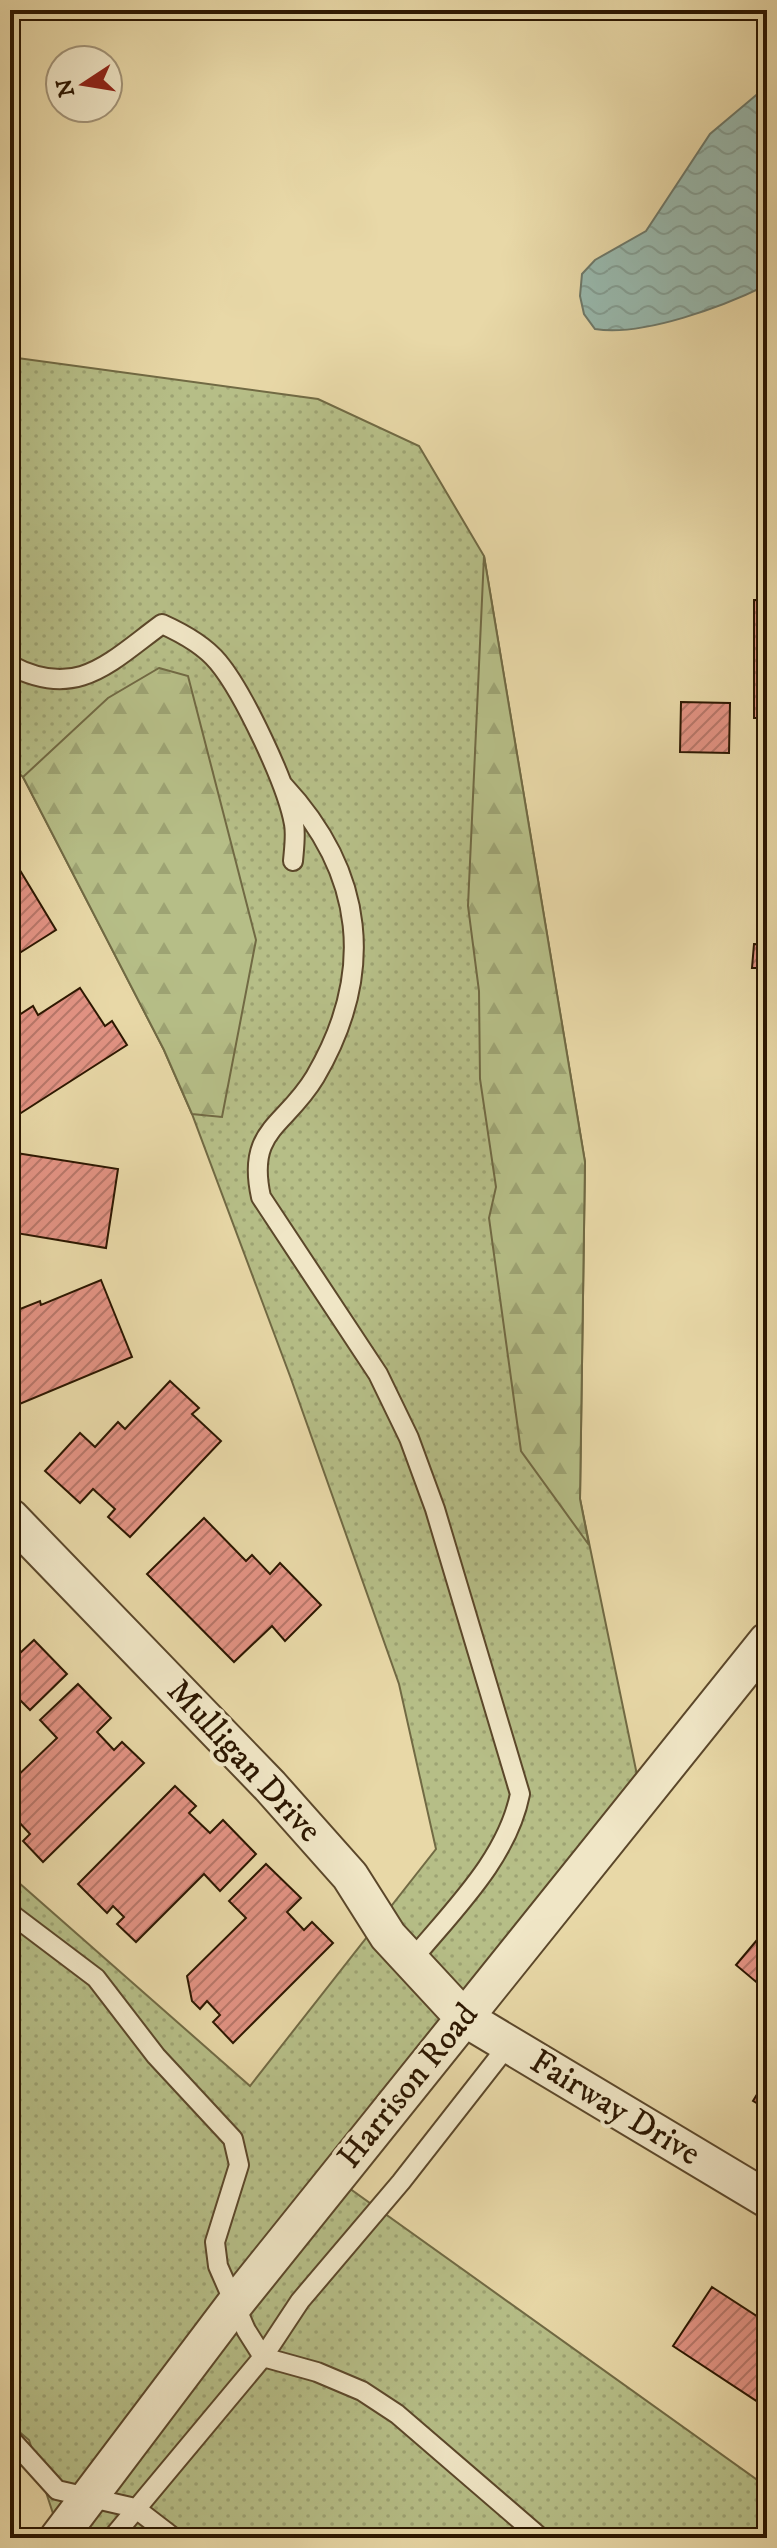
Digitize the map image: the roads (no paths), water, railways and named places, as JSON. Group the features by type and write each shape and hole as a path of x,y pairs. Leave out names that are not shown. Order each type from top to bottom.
{"street":[{"name":"Mulligan Drive","path":"10,1517 270,1786 350,1876 388,1936 463,2017"},
{"name":"Harrison Road","path":"58,2538 234,2305 767,1641"},
{"name":"Fairway Drive","path":"463,2017 767,2199"}],"lane":[{"path":"10,665 27,675 60,682 96,672 118,659 162,624 183,633 217,661 238,693 283,785 294,825 293,861"},
{"path":"283,785 301,805 337,861 349,903 355,958 351,996 314,1078 257,1151 255,1171 261,1197 378,1374 409,1438 435,1509 520,1794 514,1823 494,1857 411,1961"},
{"path":"10,1913 96,1978 156,2056 233,2139 239,2165 215,2242 218,2266 234,2305 263,2357 317,2372 362,2391 397,2414 541,2538"},
{"path":"112,2538 263,2357 300,2301 401,2182 509,2044"},
{"path":"10,2438 57,2490 135,2508 174,2538"}],"water":[{"path":"767,86 767,285 683,318 636,328 595,329 584,314 580,296 582,274 595,260 646,231 710,134"}]}
